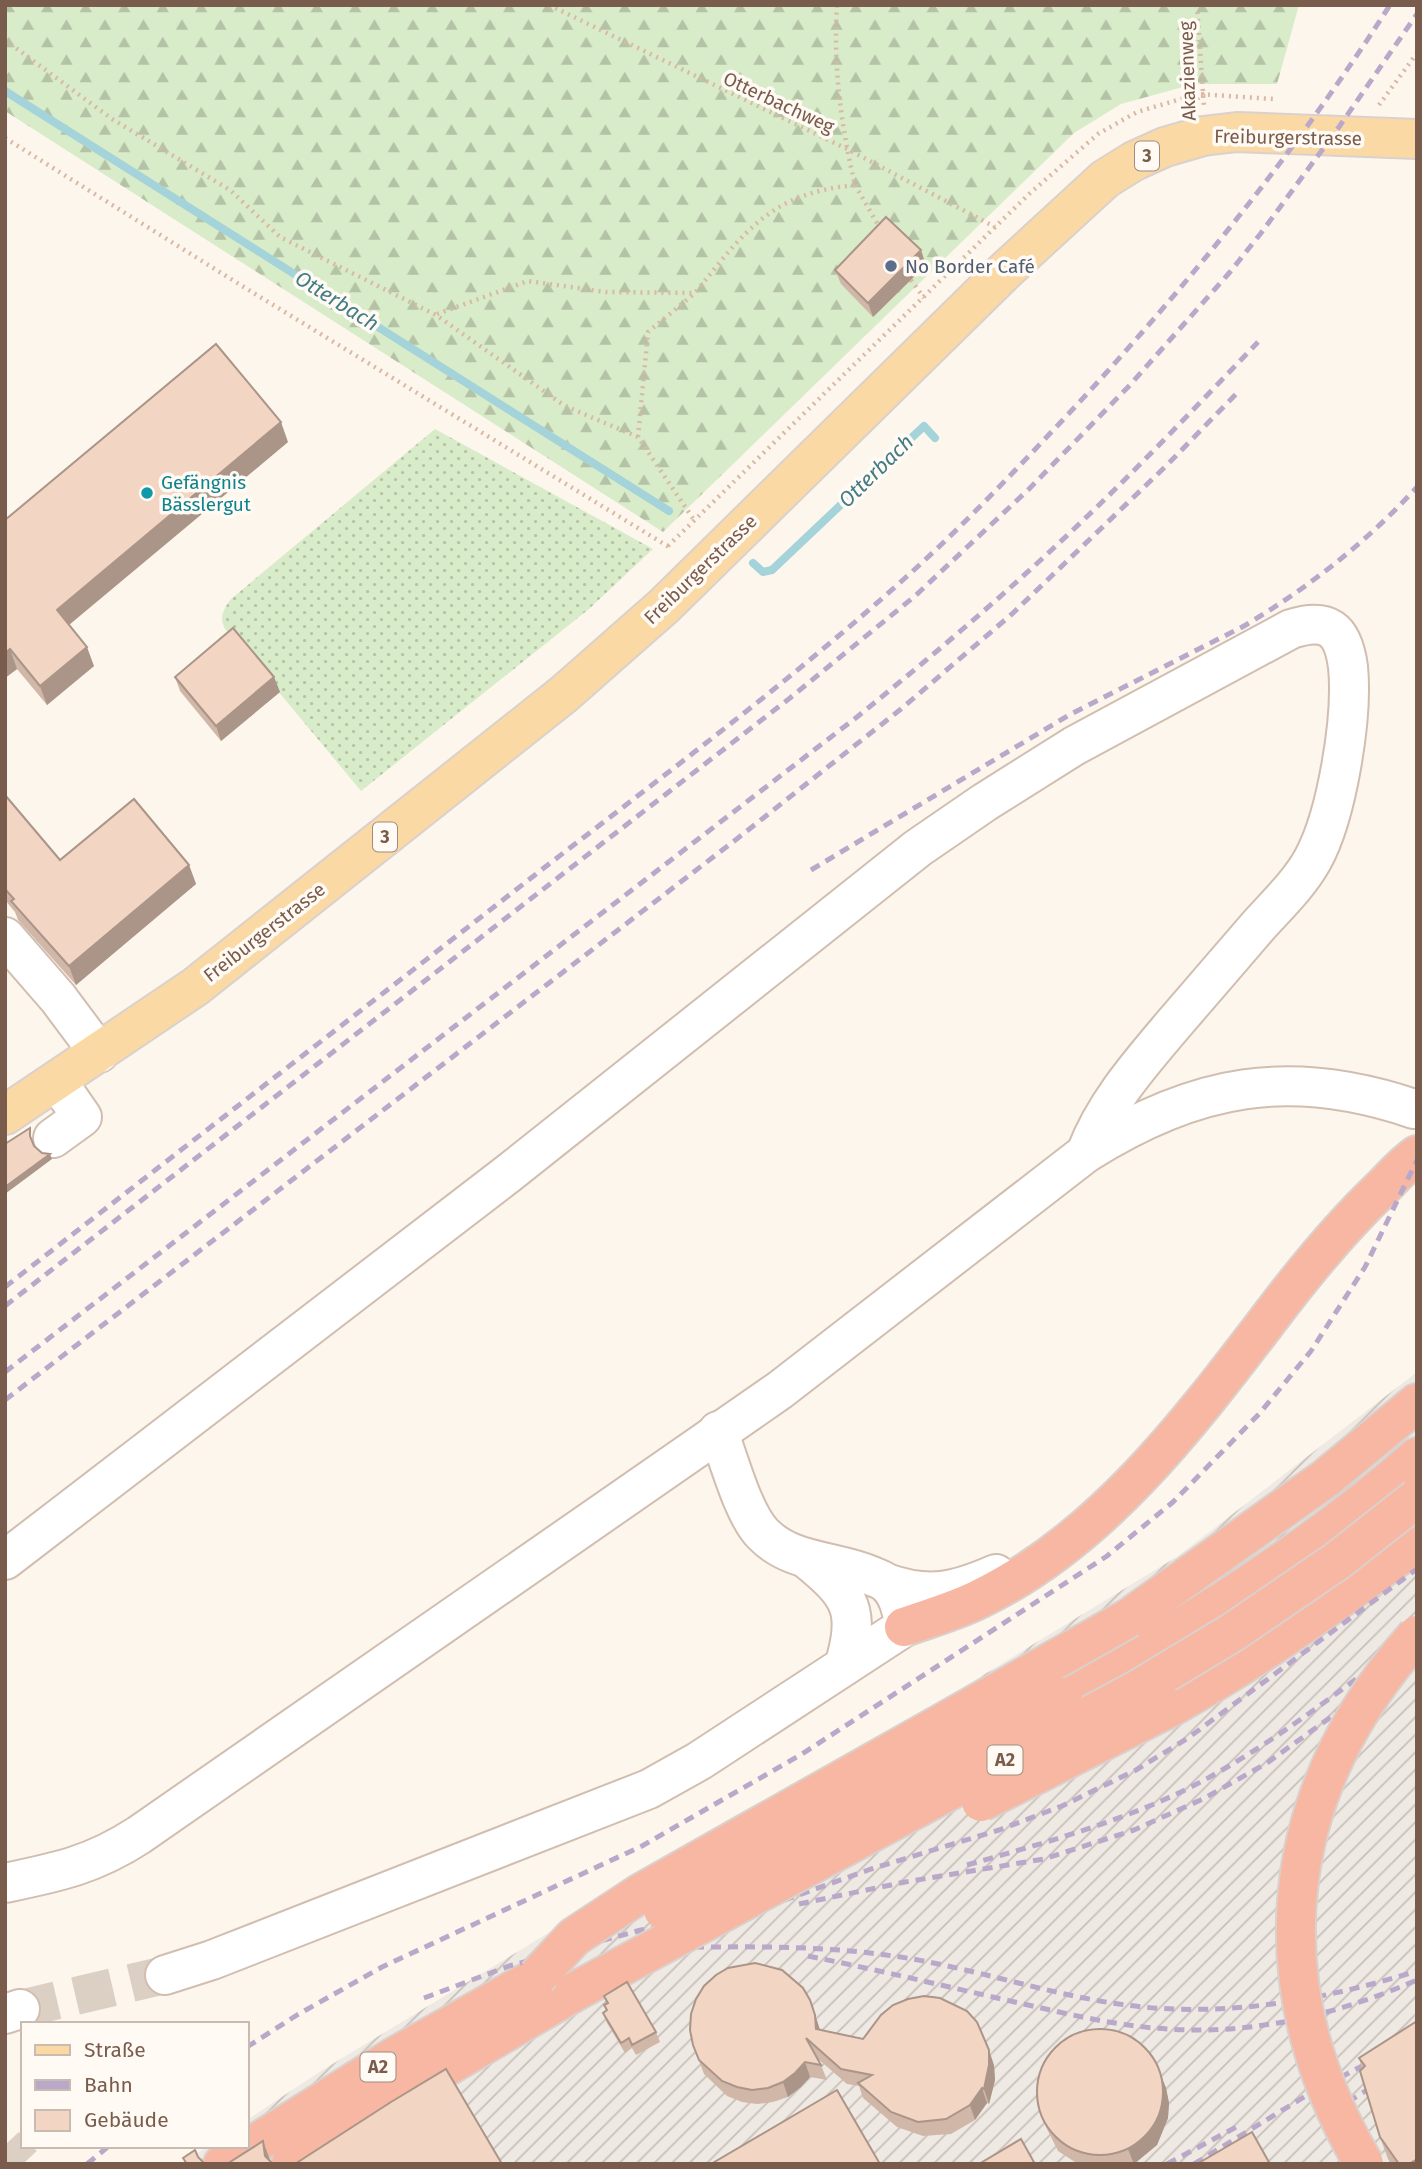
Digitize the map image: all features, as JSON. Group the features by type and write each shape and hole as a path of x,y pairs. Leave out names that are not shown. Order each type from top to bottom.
{"highway":[{"path":"904,1627 967,1605 995,1591 1042,1560 1107,1508 1166,1449 1303,1273 1364,1205 1417,1155"},
{"path":"537,1977 574,1937 641,1893 1129,1618 1326,1478 1417,1403"},
{"name":"A2","path":"223,2164 394,2057 537,1977 1063,1698 1124,1662 1219,1603 1313,1539 1417,1457"},
{"name":"A2","path":"291,2164 386,2102 574,1992 1137,1690 1233,1632 1337,1561 1417,1498"},
{"path":"574,1992 643,1971 1169,1708 1259,1655 1321,1614 1417,1543"},
{"path":"1364,2164 1326,2090 1306,2023 1296,1953 1299,1878 1313,1811 1337,1750 1371,1692 1417,1635"}],"main road":[{"name":"Freiburgerstrasse","path":"5,1115 195,987 585,676 664,606 1006,270 1105,179 1165,147 1191,124 1237,132 1417,139"}],"street":[{"path":"5,1560 509,1172 918,848 1015,782 1100,732 1291,629 1310,623 1326,625 1339,635 1346,654 1349,677 1343,758 1316,853 1295,883 1131,1076 1104,1113 1086,1153"},
{"path":"5,937 58,998 99,1053"},
{"path":"53,1138 82,1117 57,1081"},
{"path":"5,1883 67,1870 116,1850 780,1390 1086,1153 1131,1126 1196,1099 1233,1091 1302,1086 1371,1096 1414,1109"},
{"path":"718,1431 746,1505 756,1525 774,1544 806,1559 861,1572 901,1588 932,1592 963,1588 1008,1568 1107,1508"},
{"path":"806,1559 834,1581 846,1597 852,1621 844,1666"},
{"path":"165,1975 212,1960 629,1798 699,1761 904,1627 897,1598 886,1583"}],"path":[{"name":"Otterbachweg","path":"549,5 847,149 995,227"},
{"path":"837,5 835,35 839,99 847,149 855,185 886,238"},
{"name":"Akazienweg","path":"1191,124 1205,93 1197,5"},
{"path":"5,40 112,119 230,190 280,236 436,315 565,406 638,437 694,520"},
{"path":"1367,104 1380,105 1417,53"},
{"path":"1191,124 1205,93 1276,99"},
{"path":"5,138 668,547"},
{"path":"638,437 648,332 695,293 741,235 781,205 809,192 855,185"},
{"path":"911,280 924,298"},
{"path":"436,315 528,281 606,292 695,293"}],"shaded area":[{"path":"1417,1372 1417,2164 181,2164 205,2148 248,2148 248,2119 321,2071 540,1938 847,1758 1178,1556"}],"green space":[{"path":"5,5 1299,5 1277,84 1194,84 1121,104 1074,133 663,532 5,111"},
{"path":"435,429 653,549 589,609 361,791 224,627 223,612 231,599"}],"building":[{"path":"886,217 921,250 868,303 835,270"},
{"name":"Gefängnis Bässlergut","path":"216,344 281,422 57,610 87,647 40,686 10,649 5,653 5,520"},
{"path":"233,628 274,677 216,726 175,677"},
{"path":"5,795 60,860 134,799 189,865 69,966 11,901 14,899 5,889"},
{"path":"30,1128 34,1146 42,1153 50,1154 5,1187 5,1144"},
{"path":"755,1963 782,1970 803,1988 815,2015 816,2029 863,2039 881,2015 893,2005 924,1996 940,1998 967,2011 977,2022 989,2050 984,2089 982,2088 970,2105 946,2119 918,2122 891,2112 858,2083 872,2075 841,2069 806,2038 821,2065 805,2062 783,2082 768,2088 752,2090 722,2081 699,2060 690,2030 691,2014 704,1986 716,1975 728,1968"},
{"path":"627,1982 656,2032 632,2045 629,2038 621,2043 603,2013 607,2010 604,2005 608,2003 604,1996"},
{"path":"1417,2021 1417,2159 1409,2164 1399,2164 1380,2137 1360,2071 1365,2066 1359,2058"},
{"path":"1100,2029 1124,2034 1144,2048 1158,2068 1163,2092 1158,2116 1144,2136 1124,2150 1100,2155 1076,2150 1056,2136 1042,2116 1037,2092 1042,2068 1056,2048 1076,2034"},
{"path":"446,2069 502,2164 295,2164 391,2102"},
{"path":"837,2090 880,2164 711,2164"},
{"path":"1252,2132 1270,2164 1197,2164"},
{"path":"1021,2139 1035,2164 979,2164"},
{"path":"263,2141 265,2156 273,2164 227,2164"},
{"path":"195,2150 205,2164 187,2164 183,2158"}],"waterway":[{"name":"Otterbach","path":"5,91 669,511"},
{"name":"Otterbach","path":"753,563 763,572 772,570 924,426 935,438"}],"tunnel":[{"path":"20,2009 165,1975"},
{"path":"5,2145 23,2164"}],"railway":[{"path":"5,1287 725,728 860,618 924,560 1059,424 1192,274 1315,115 1390,5"},
{"path":"5,1306 790,698 915,596 1029,489 1130,385 1230,272 1339,127 1417,14"},
{"path":"5,1372 883,696 985,610 1085,519 1258,342"},
{"path":"5,1400 738,838 901,709 1012,614 1166,466 1239,391"},
{"path":"811,870 1069,715 1244,626 1268,611 1314,580 1357,545 1417,487"},
{"path":"248,2046 382,1967 642,1846 802,1754 1107,1556 1173,1502 1259,1414 1311,1351 1365,1267 1417,1160"},
{"path":"424,1998 509,1966 641,1930 754,1911 871,1869 999,1830 1062,1806 1136,1770 1188,1738 1417,1569"},
{"path":"967,1865 1104,1823 1183,1791 1274,1737 1417,1634"},
{"path":"799,1904 905,1882 1044,1859 1134,1830 1203,1799 1267,1763 1417,1655"},
{"path":"643,1948 765,1947 886,1955 945,1965 1090,1999 1157,2008 1232,2008 1307,1999 1417,1971"},
{"path":"808,1956 1087,2018 1168,2029 1232,2029 1296,2020 1357,2003 1417,1980"},
{"path":"1194,2164 1309,2094 1379,2057"},
{"path":"1348,2102 1372,2087"},
{"path":"1167,2164 1242,2124"},
{"path":"87,2164 107,2148"}],"place":[{"name":"No Border Café","path":"891,266"},
{"name":"Gefängnis Bässlergut","path":"147,493"}]}
